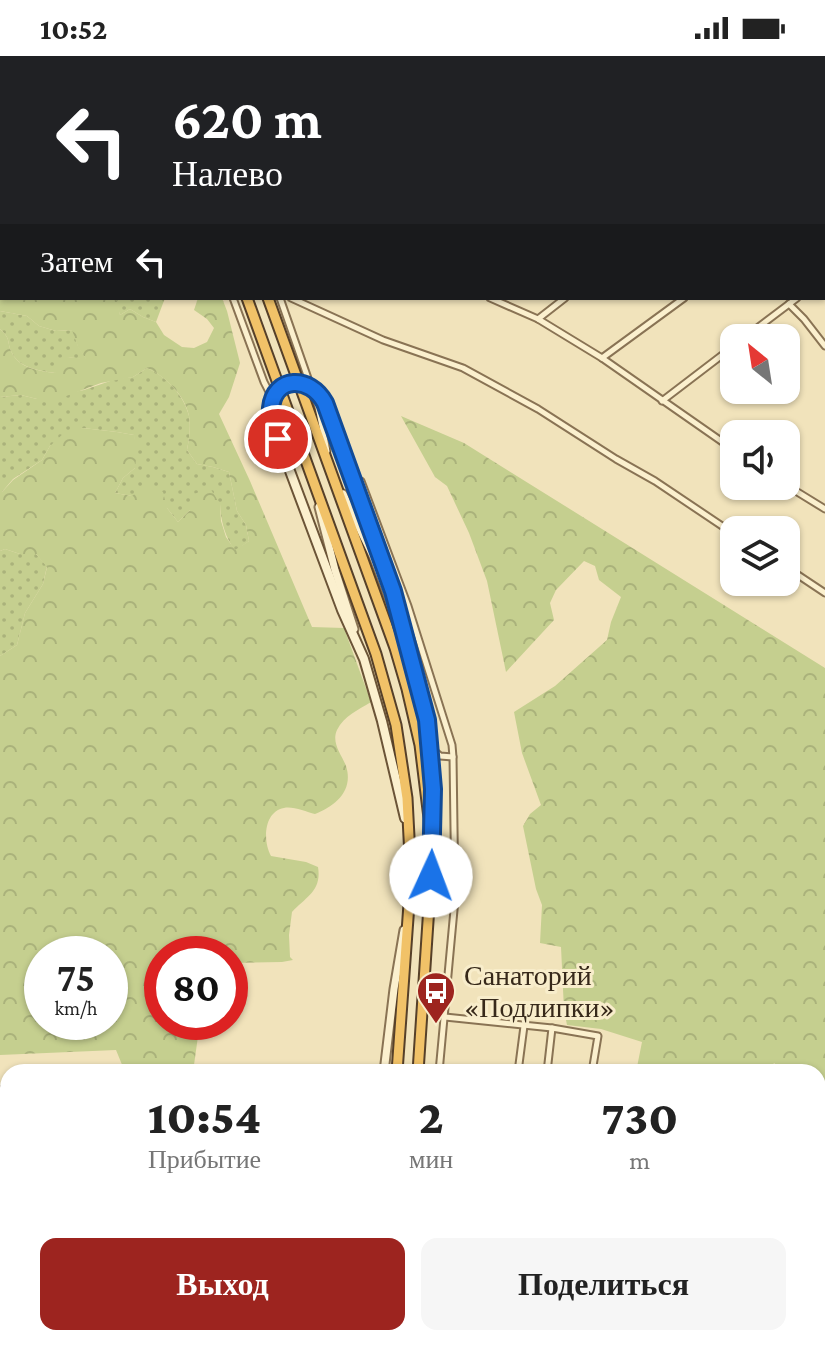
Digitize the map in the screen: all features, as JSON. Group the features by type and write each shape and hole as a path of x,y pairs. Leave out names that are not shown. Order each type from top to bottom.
{"highway":[{"path":"248,300 372,642 387,690 399,746 410,838 410,901 398,1064"},
{"path":"269,300 395,648 420,745 427,786 431,857 418,1064"}],"main road":[{"path":"410,838 364,659 342,610 273,424 271,406 279,390 286,385 302,383 315,388 325,403 383,562 424,707 433,771 431,857"}],"street":[{"path":"234,300 264,382 310,472"},
{"path":"281,300 318,407 331,468"},
{"path":"284,308 290,300"},
{"path":"294,300 383,340 463,368 538,409 720,525"},
{"path":"495,300 538,319 602,358 720,440"},
{"path":"538,319 562,300"},
{"path":"602,358 681,300"},
{"path":"763,324 794,300"},
{"path":"789,304 825,346"},
{"path":"662,401 720,357"},
{"path":"335,478 373,556 405,639"},
{"path":"361,481 422,648 452,745 455,899 440,1064"},
{"path":"315,485 335,570 364,659"},
{"path":"800,494 825,509"},
{"path":"800,576 825,593"},
{"path":"430,744 440,756 453,757"},
{"path":"433,771 439,762 453,757"},
{"path":"385,1064 394,989 410,901"},
{"path":"445,1017 598,1036 593,1064"},
{"path":"519,1064 524,1026"},
{"path":"548,1064 552,1028"}],"green space":[{"path":"0,300 117,300 120,315 130,309 156,322 164,335 182,347 194,348 207,342 214,328 194,310 197,300 223,300 240,363 229,397 219,414 312,627 344,628 371,702 347,717 337,730 336,744 348,775 345,790 336,802 315,814 284,808 272,815 269,821 266,836 271,856 318,867 315,888 292,912 289,935 290,957 293,960 248,963 248,936 144,936 144,1040 197,1040 194,1064 122,1064 116,1050 0,1055 0,656 17,645 25,613 43,584 47,567 36,554 20,554 5,549 0,551 0,492 42,460 50,446 65,432 83,428 134,435 137,451 135,468 123,478 115,493 132,496 146,486 163,492 167,508 178,522 190,510 194,494 210,488 220,504 226,537 235,550 249,541 246,525 237,511 229,472 197,464 187,450 190,424 187,408 173,387 154,371 147,368 133,377 101,383 53,401 21,395 0,397 0,329 15,358 30,368 55,373 57,358 86,359 72,330 56,331 39,326 27,316 0,311"},
{"path":"116,300 164,300 156,322 130,309 120,315"},
{"path":"0,311 27,316 39,326 56,331 73,330 87,360 68,357 55,373 25,365 15,358 0,329"},
{"path":"147,368 167,381 187,408 190,433 187,450 197,464 229,472 237,511 246,525 249,541 235,551 224,529 220,504 190,510 178,522 167,508 115,493 123,478 135,468 134,435 83,428 50,446 42,460 13,479 0,492 0,397 21,395 37,399 84,390 116,379 133,377"},
{"path":"401,416 464,443 825,668 825,1064 638,1064 642,1042 601,1029 567,1025 561,947 540,943 542,905 523,826 530,814 541,805 522,753 514,712 555,686 607,640 621,597 599,580 595,566 584,561 556,590 550,603 554,620 506,672 487,581 447,486 435,477"},
{"path":"5,549 20,554 36,554 47,566 43,584 25,613 17,645 0,656 0,551"}],"place":[{"name":"Санаторий «Подлипки»","path":"436,1025"}],"route":[{"path":"278,439 271,416 273,398 286,385 294,383 315,388 325,403 383,562 421,693 433,771 431,876"}]}
